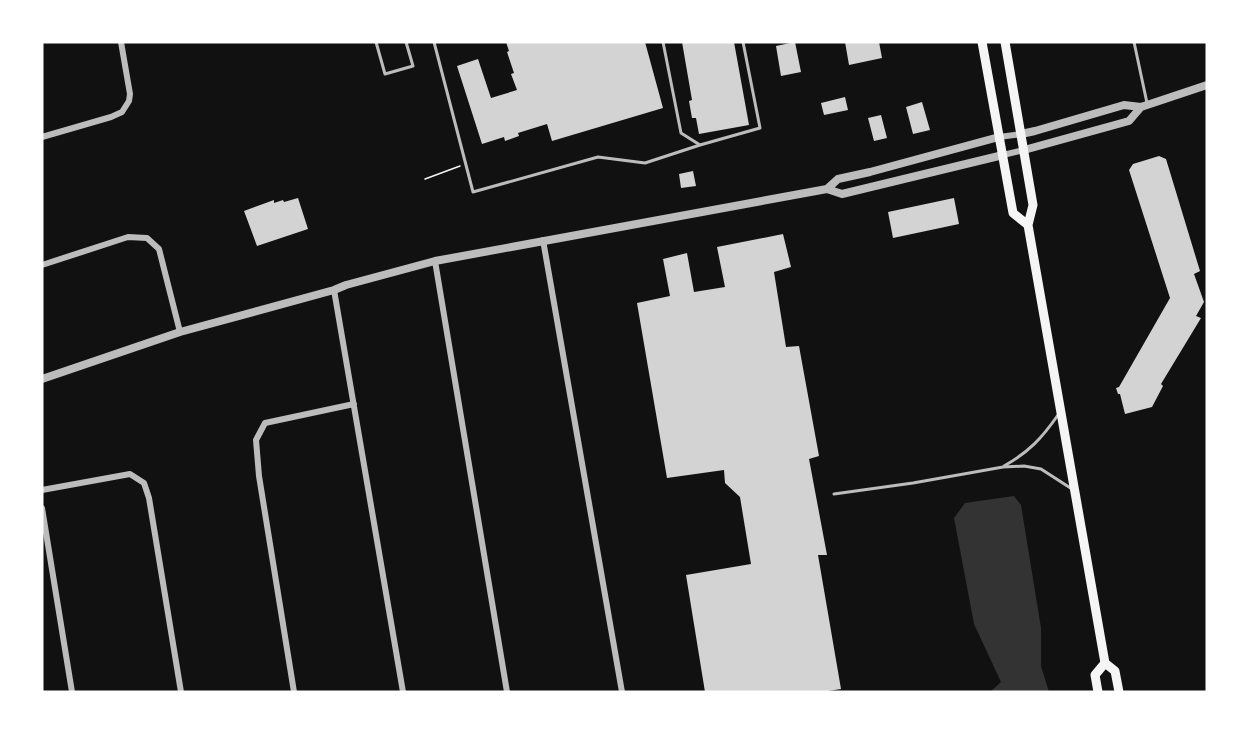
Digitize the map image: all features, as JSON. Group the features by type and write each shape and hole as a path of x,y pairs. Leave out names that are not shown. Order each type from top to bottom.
{"main road":[{"path":"982,42 1013,213 1028,225"},
{"path":"1005,42 1033,205 1028,225 1074,490 1105,663 1115,671 1119,692"},
{"path":"1098,692 1095,675 1105,663"}],"street":[{"path":"42,137 122,112 129,101 130,94 121,42"},
{"path":"827,189 838,179 999,137 1035,131 1124,105 1144,106 1207,85"},
{"path":"42,380 180,332 435,261 827,189 842,194 1023,150 1129,121 1144,106"},
{"path":"42,265 128,237 147,238 159,249 180,332"},
{"path":"543,240 622,692"},
{"path":"435,261 507,692"},
{"path":"334,290 403,692"},
{"path":"294,692 259,476 256,440 265,423 354,404"},
{"path":"42,490 130,474 144,483 149,498 181,692"},
{"path":"42,508 72,692"}],"lane":[{"path":"376,42 385,74 413,66 406,42"},
{"path":"434,42 472,192 598,157 645,163 760,128 743,42"},
{"path":"663,42 681,133 700,145"},
{"path":"1134,42 1144,106"},
{"path":"1003,467 1023,455 1047,432 1061,411"},
{"path":"834,494 1003,467 1024,466 1041,469 1074,490"}],"path":[{"path":"425,179 465,164"}],"shaded area":[{"path":"1014,496 1021,505 1041,628 1041,666 1049,692 990,692 1001,682 974,624 954,518 965,503"}],"building":[{"path":"506,42 645,42 663,108 552,141 547,124 518,133 519,136 505,141 504,137 482,144 457,66 478,59 491,98 517,90 511,74 514,73"},
{"path":"682,42 734,42 749,125 699,134 696,118 692,118 689,101 692,100"},
{"path":"795,42 801,72 781,76 776,46"},
{"path":"845,42 879,42 882,58 849,65"},
{"path":"845,97 848,110 824,115 821,103"},
{"path":"922,102 930,130 913,134 906,107"},
{"path":"881,115 887,138 874,141 868,118"},
{"path":"1159,156 1166,159 1200,271 1194,274 1204,302 1196,316 1201,318 1161,384 1163,386 1152,407 1125,414 1120,394 1116,388 1119,387 1170,298 1129,170 1133,164"},
{"path":"693,171 696,186 681,188 679,174"},
{"path":"298,198 308,229 257,246 244,211 274,200 274,203"},
{"path":"954,198 959,224 893,238 888,212"},
{"path":"783,234 791,267 774,272 786,347 799,346 819,456 809,459 827,555 818,555 841,689 822,692 705,692 686,575 751,564 740,497 725,483 724,470 667,478 637,303 670,296 663,259 687,253 694,292 725,287 717,247"}]}
